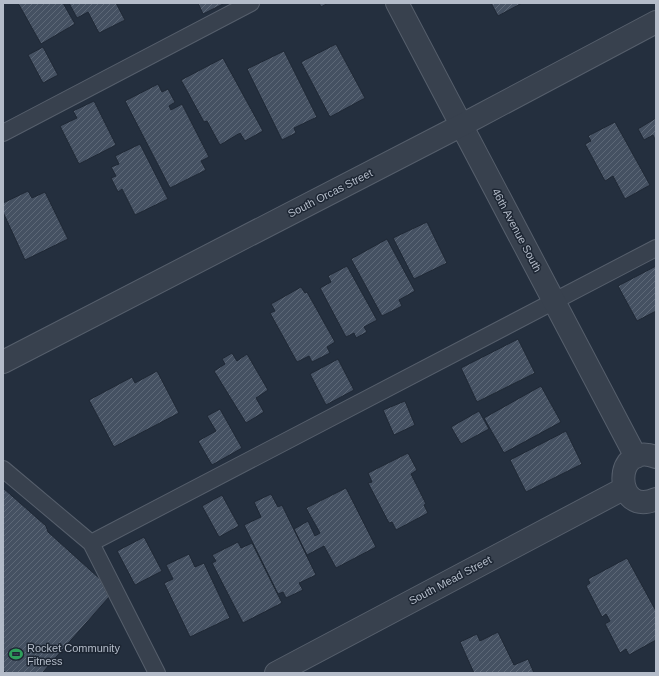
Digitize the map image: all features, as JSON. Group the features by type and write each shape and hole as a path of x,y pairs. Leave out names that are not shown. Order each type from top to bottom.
{"street":[{"name":"46th Avenue South","path":"397,3 556,301 646,457"},
{"name":"South Orcas Street","path":"3,362 462,125 656,22"},
{"path":"646,457 628,463 622,477 625,488 631,497 645,502 656,499"},
{"name":"South Mead Street","path":"276,673 625,488"}],"lane":[{"path":"3,133 251,3"},
{"path":"91,542 656,248"},
{"path":"3,469 91,542 157,673"}],"building":[{"path":"18,3 63,3 75,24 41,44"},
{"path":"69,3 116,3 125,20 99,33 88,12 77,18"},
{"path":"198,3 222,3 223,4 203,14"},
{"path":"319,3 328,3 321,7"},
{"path":"491,3 522,3 498,16"},
{"path":"336,44 365,98 330,117 301,62"},
{"path":"43,47 58,75 43,83 28,55"},
{"path":"284,51 317,117 294,128 296,133 282,140 247,69"},
{"path":"223,58 263,131 245,141 240,133 220,145 207,121 204,122 181,80"},
{"path":"158,84 162,92 168,89 175,102 169,106 171,110 182,104 209,157 201,161 206,170 170,188 125,101"},
{"path":"94,101 116,145 79,164 60,126 77,118 73,111"},
{"path":"656,118 656,141 653,135 644,140 638,129"},
{"path":"615,122 650,185 625,199 613,176 605,181 585,144 591,141 588,136"},
{"path":"140,144 168,199 135,215 122,189 118,192 111,178 116,176 111,167 119,164 115,156"},
{"path":"28,191 32,198 45,192 68,239 25,260 3,212 3,203"},
{"path":"427,222 447,263 414,279 393,238"},
{"path":"387,239 415,291 399,300 402,306 382,316 351,259"},
{"path":"347,266 377,320 364,327 367,332 356,338 354,333 346,337 320,288 331,282 328,276"},
{"path":"656,266 656,311 637,321 618,286"},
{"path":"301,287 305,293 307,292 335,342 327,347 330,353 312,362 309,356 297,362 270,313 275,311 271,304"},
{"path":"518,339 535,373 477,402 461,368"},
{"path":"232,353 237,361 247,354 268,390 256,398 264,412 246,423 214,371 225,364 222,359"},
{"path":"338,359 354,390 326,405 310,374"},
{"path":"157,371 179,413 114,447 89,400 132,377 135,383"},
{"path":"541,386 561,422 504,453 484,418"},
{"path":"405,401 415,425 394,435 383,410"},
{"path":"220,409 242,448 212,465 198,441 216,431 207,416"},
{"path":"479,411 489,429 461,444 451,427"},
{"path":"566,431 582,464 526,492 510,460"},
{"path":"408,453 417,470 411,474 426,504 424,505 428,513 396,530 392,522 389,523 368,483 372,482 368,473"},
{"path":"3,488 46,526 48,532 100,579 109,597 42,673 6,673 3,670"},
{"path":"346,488 376,547 336,568 324,546 307,555 294,529 308,521 315,536 320,533 306,508"},
{"path":"271,494 278,507 282,505 316,575 299,583 303,590 286,598 283,592 278,594 244,525 261,517 254,502"},
{"path":"222,495 239,526 219,537 202,506"},
{"path":"144,537 162,571 135,585 117,551"},
{"path":"238,542 241,548 252,543 282,603 243,623 212,563 216,561 212,555"},
{"path":"189,554 195,567 204,563 230,618 190,637 164,583 173,579 166,565"},
{"path":"627,558 656,611 656,640 629,655 626,649 620,653 605,624 610,621 606,614 602,617 586,586 590,583 588,579"},
{"path":"498,632 514,665 528,659 534,673 474,673 460,642 477,634 480,641"}],"place":[{"name":"Rocket Community Fitness","path":"16,654"}]}
